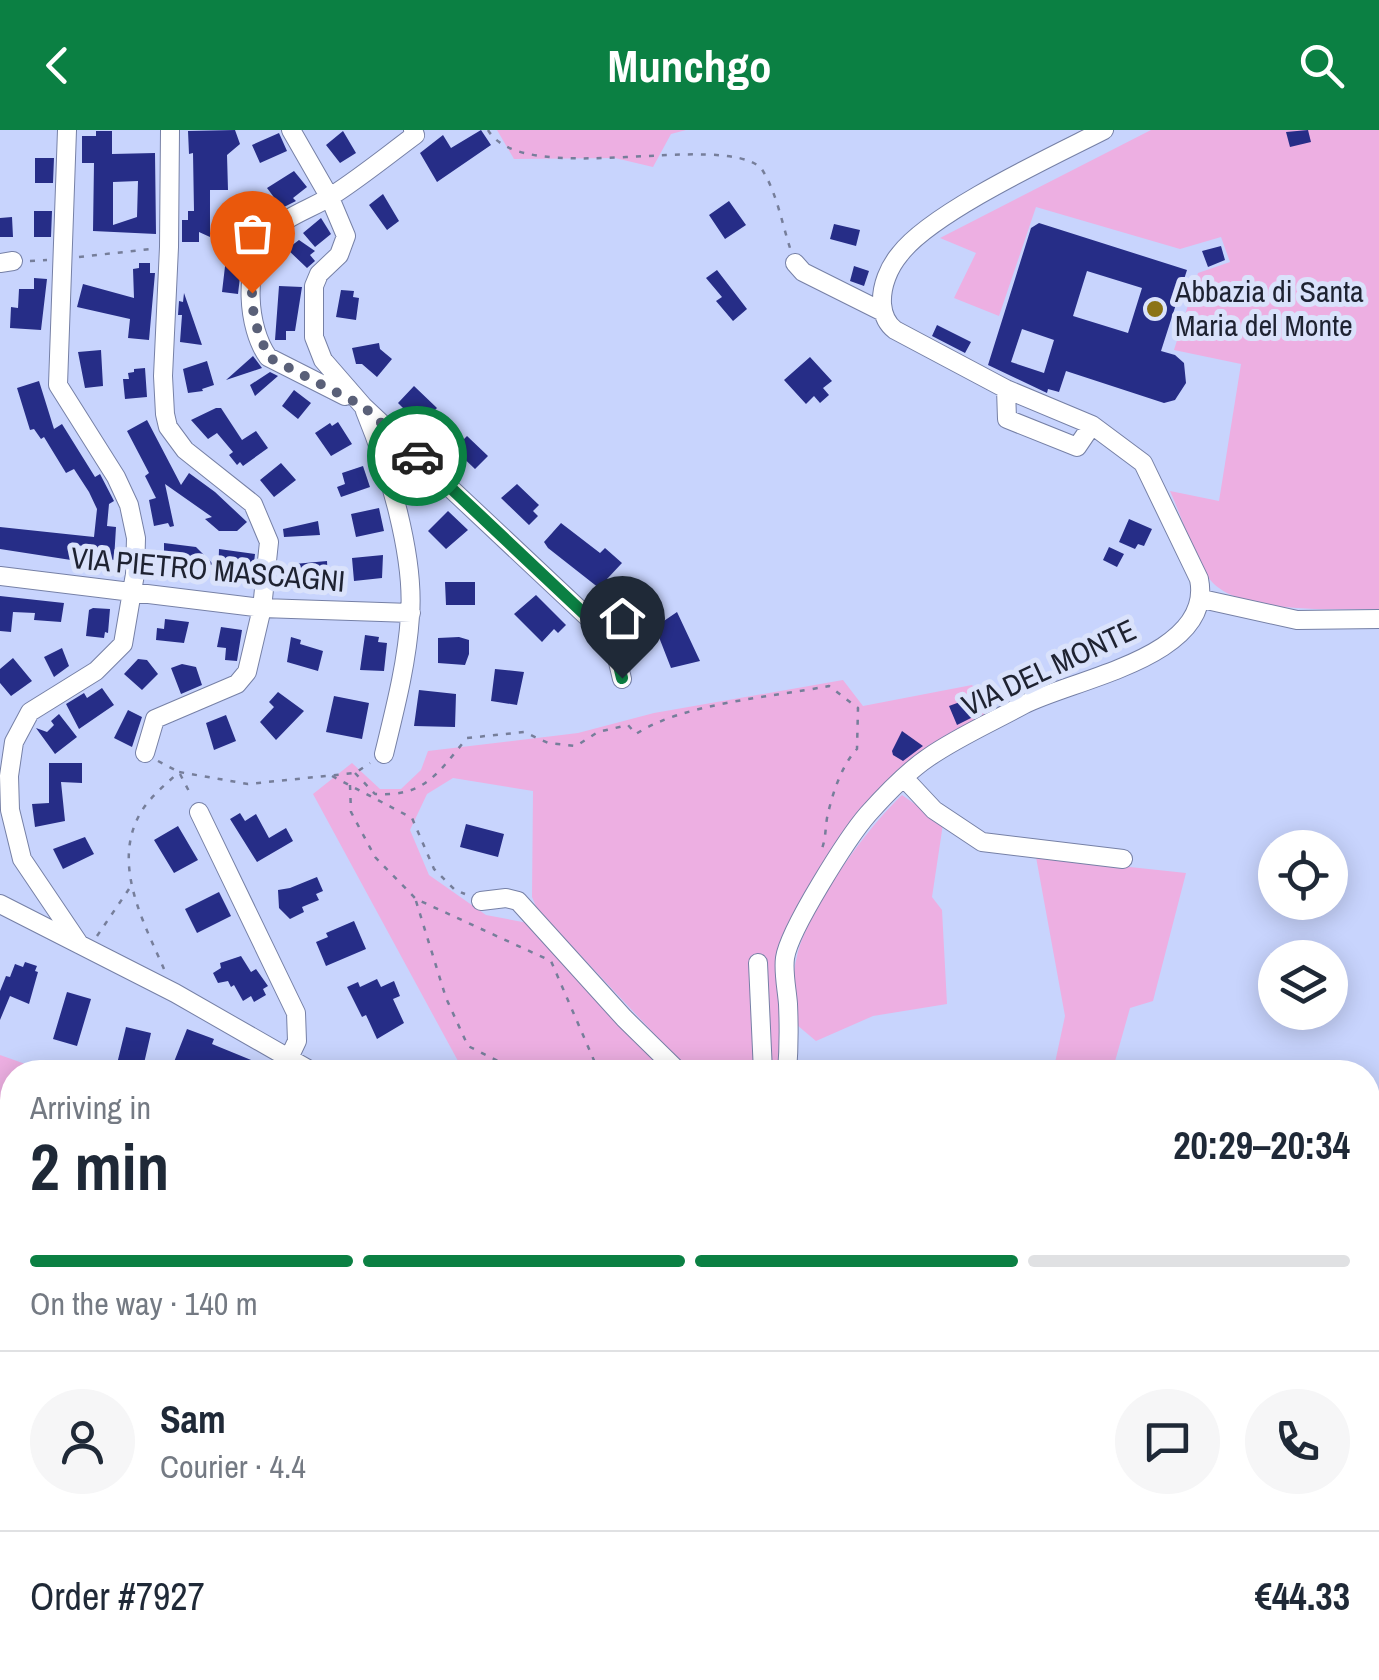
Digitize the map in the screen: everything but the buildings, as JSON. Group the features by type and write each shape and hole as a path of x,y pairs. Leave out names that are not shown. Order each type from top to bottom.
{"street":[{"path":"67,130 58,385 130,505 136,538 132,594 123,644 96,671 30,712 10,759 10,810 22,859 84,947"},
{"path":"144,753 156,719 237,684 247,672 262,608 269,542 260,517 241,492 185,450 168,427 163,376 170,130"},
{"path":"292,130 346,236 338,256 316,280 314,337 323,360 363,406 613,641 622,678"},
{"path":"384,754 411,613 403,535 388,474 363,406 268,357 254,320 252,281 261,246 282,224 330,198 416,135 413,130"},
{"path":"883,312 884,285 890,269 918,235 1104,130"},
{"path":"795,264 883,312 895,330 1006,388 1092,425 1143,463 1200,579 1202,598 1297,620 1379,619"},
{"path":"1006,388 1008,420 1077,447 1092,425"},
{"name":"VIA PIETRO MASCAGNI","path":"0,576 262,608 411,613"},
{"name":"VIA DEL MONTE","path":"788,1060 785,958 804,913 866,816 928,758 1028,702 1130,665 1170,641 1194,620 1202,598"},
{"path":"905,779 934,810 982,842 1123,859"},
{"path":"0,904 175,993 288,1060 297,1041 296,1013 200,812"},
{"path":"481,902 506,898 518,901 667,1060"},
{"path":"780,933 791,932 804,913"},
{"path":"758,964 763,1060"}],"path":[{"path":"488,130 497,143 514,150 545,154 578,152"},
{"path":"712,148 745,154 760,166 795,264"},
{"path":"7,262 169,247"},
{"path":"384,754 354,773 376,794 404,796 434,778 467,738 524,732 548,744 576,746 598,732 628,726 636,734 682,714 829,686 858,708 857,749 846,761 819,855"},
{"path":"144,753 179,772 200,812"},
{"path":"330,775 412,818 434,869 456,890 481,902"},
{"path":"350,785 352,812 374,857 416,899 551,961 594,1060"},
{"path":"84,947 116,912 131,886"},
{"path":"416,899 446,998 468,1046 496,1060"}],"shaded area":[{"path":"497,130 686,130 671,134 653,167 615,158 514,159"},
{"path":"1151,130 1379,130 1379,609 1292,608 1246,600 1213,583 1190,540 1170,491 1219,501 1241,364 1174,350 1198,273 1230,262 1221,237 1180,249 1036,207 999,316 954,298 976,253 940,238"},
{"path":"843,680 863,706 972,685 995,710 903,774 795,912 781,1060 679,1060 537,909 532,897 533,791 453,778 427,794 410,830 429,875 486,915 528,923 659,1060 457,1060 313,794 352,763 380,789 401,789 421,770 428,751 578,733 654,713"},
{"path":"902,795 943,824 932,897 942,910 947,1004 873,1016 816,1041 797,1025 794,1008 794,973 803,937 841,870 872,827"},
{"path":"1036,857 1186,873 1153,1001 1130,1008 1115,1060 1056,1060 1065,1016"}],"way so far":[{"path":"252,293 254,320 268,357 363,406 417,456"}],"place":[{"name":"Abbazia di Santa Maria del Monte","path":"1155,309"}],"route":[{"path":"417,456 613,641 622,678"}]}
